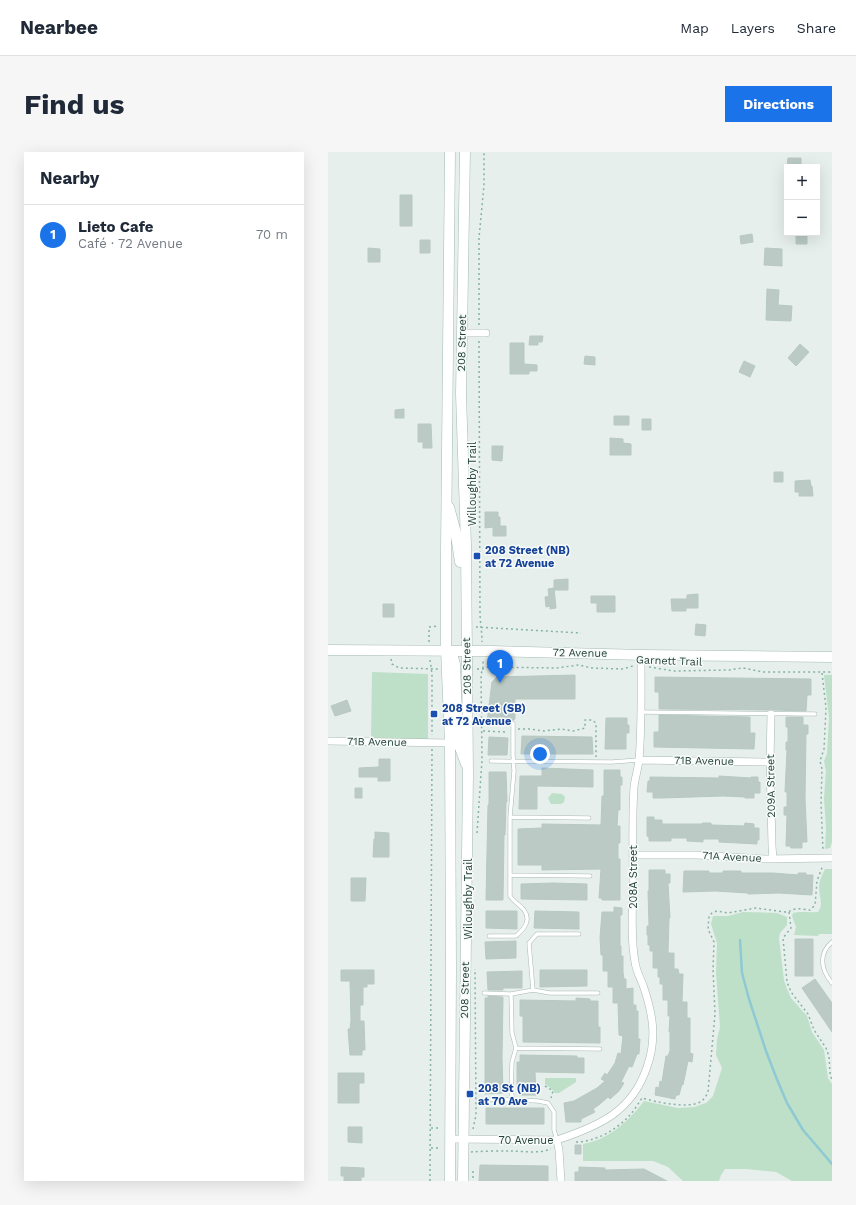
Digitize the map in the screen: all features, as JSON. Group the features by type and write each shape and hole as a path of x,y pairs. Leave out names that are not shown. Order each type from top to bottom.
{"main road":[{"name":"208 Street","path":"450,152 446,496 446,650 450,743 450,1181"},
{"name":"208 Street","path":"463,1181 468,775 466,545 461,394 464,152"},
{"path":"446,496 455,529 460,558 460,627 467,651"},
{"name":"72 Avenue","path":"328,650 446,650 832,657"},
{"path":"446,650 453,658 455,664 458,738 459,745 466,761 468,775"}],"street":[{"path":"462,333 486,333"},
{"name":"208A Street","path":"634,1093 647,1068 653,1044 653,1019 644,987 635,964 633,944 634,786 638,760 641,712 641,654"},
{"name":"209A Street","path":"771,714 770,762 774,859"},
{"name":"71B Avenue","path":"328,742 450,743"},
{"name":"71B Avenue","path":"638,760 770,762"},
{"name":"71A Avenue","path":"633,854 698,855 774,859 832,858"},
{"name":"70 Avenue","path":"450,1139 557,1140 594,1127 621,1108 634,1093"},
{"path":"557,1140 560,1157 561,1181"}],"lane":[{"path":"641,712 815,714"},
{"path":"488,936 516,936 525,928 527,921 525,911 510,896 510,817 514,771 513,724"},
{"path":"491,761 612,762 638,760"},
{"path":"510,817 589,818"},
{"path":"510,875 590,876"},
{"path":"533,990 529,943 537,934 579,934"},
{"path":"832,942 826,947 823,954 823,966 824,974 832,983"},
{"path":"484,994 510,994 533,990 550,993 598,993"},
{"path":"510,994 512,1033 516,1048 512,1062 513,1099"},
{"path":"516,1048 600,1049"},
{"path":"486,1099 544,1101 551,1106 554,1112 554,1130 557,1140"}],"path":[{"path":"480,325 479,238 484,186 484,152"},
{"name":"Willoughby Trail","path":"480,341 480,624 485,628 581,633"},
{"path":"388,650 392,664 400,668 430,669 432,674 432,737"},
{"name":"Garnett Trail","path":"482,731 481,674 483,669 488,667 561,668 580,665 592,668 622,669 641,666 674,671 729,670 743,668 763,672 832,672"},
{"path":"642,1098 653,1101 686,1105 699,1103 704,1099 708,1092 715,1014 713,964 714,942 708,929 709,916 717,911 728,913 756,908 789,912 793,909 810,910 815,905 816,886 822,870 823,858 821,803 822,769 820,761 824,750 826,708 822,673"},
{"path":"477,833 482,760 482,731 509,732 527,728 540,731 561,729 573,731 585,728 585,720 592,720 596,724 596,757"},
{"path":"430,1181 432,748"},
{"path":"789,912 791,928 783,938 787,982 792,992 808,1014 814,1030 826,1048 829,1056 832,1081"},
{"path":"473,1129 476,1115 475,970"},
{"path":"545,1086 554,1093 548,1104"}],"green space":[{"path":"372,672 428,674 428,739 371,739"},
{"path":"824,675 832,675 832,842 830,848 825,849 826,829 824,798 826,771 824,761 827,754 829,717"},
{"path":"552,793 562,794 565,797 564,802 561,804 551,804 548,798"},
{"path":"825,869 832,869 832,934 819,934 818,936 794,935 796,927 792,916 793,913 818,912 820,909 821,903 819,885"},
{"path":"743,912 777,913 787,917 787,925 780,933 779,938 784,980 791,998 807,1016 812,1032 824,1050 828,1078 832,1084 832,1181 792,1181 776,1172 746,1169 725,1169 719,1181 683,1181 668,1167 653,1161 583,1161 583,1144 592,1142 609,1134 632,1116 644,1101 678,1108 694,1107 706,1103 713,1096 722,1068 716,1055 717,1039 720,1027 716,973 717,943 711,924 713,916 728,916"},
{"path":"545,1078 576,1078 576,1082 559,1093 554,1093 554,1091 545,1084"}],"building":[{"path":"788,158 801,158 801,164 787,164"},
{"path":"400,195 412,195 412,226 400,226"},
{"path":"752,234 753,242 741,244 740,236"},
{"path":"796,236 807,236 807,244 796,244"},
{"path":"420,240 430,240 430,253 420,253"},
{"path":"368,248 380,249 380,262 368,262"},
{"path":"765,248 782,249 782,266 764,265"},
{"path":"767,289 779,290 778,305 792,306 791,321 766,320"},
{"path":"530,336 543,336 542,342 538,342 538,345 529,345"},
{"path":"510,343 524,343 524,364 537,365 537,371 529,371 529,374 510,374"},
{"path":"800,344 809,352 796,366 788,358"},
{"path":"585,356 595,357 595,365 584,364"},
{"path":"744,361 755,366 750,377 739,372"},
{"path":"404,409 404,418 395,418 395,410"},
{"path":"614,416 629,416 629,425 614,425"},
{"path":"642,419 651,419 651,430 642,430"},
{"path":"418,424 431,424 432,448 423,448 423,442 418,442"},
{"path":"610,438 623,439 623,443 631,444 631,455 610,455"},
{"path":"492,446 503,446 502,461 492,460"},
{"path":"774,472 783,472 783,482 774,482"},
{"path":"810,480 813,496 799,496 799,492 795,492 795,481"},
{"path":"485,512 498,512 498,517 500,517 500,526 506,526 506,536 493,536 493,527 485,528"},
{"path":"568,579 568,590 554,590 554,580"},
{"path":"554,588 556,608 550,609 550,606 546,607 545,597 549,596 548,589"},
{"path":"698,594 698,608 686,608 686,611 672,611 671,599 687,599 687,595"},
{"path":"591,596 615,596 615,612 597,612 597,603 591,603"},
{"path":"383,604 394,604 394,617 383,617"},
{"path":"696,624 706,625 705,636 695,635"},
{"path":"575,675 575,699 515,699 515,719 510,722 487,722 492,682 497,677"},
{"path":"655,677 811,679 811,695 807,695 806,711 771,709 659,709 659,692 655,692"},
{"path":"347,700 351,711 335,716 331,706"},
{"path":"659,715 750,717 750,733 755,733 754,749 654,747 654,732 659,732"},
{"path":"786,717 803,717 803,725 808,725 808,734 806,734 805,799 807,842 802,842 802,848 791,848 790,846 786,846 787,815 784,815 784,807 787,807 787,792 785,792 786,742 788,742 788,727 786,727"},
{"path":"606,718 627,718 629,733 626,733 626,749 605,749"},
{"path":"522,736 592,737 593,754 521,754"},
{"path":"489,737 508,738 507,755 488,755"},
{"path":"379,759 390,759 390,781 378,781 378,777 359,777 359,768 379,767"},
{"path":"542,768 593,770 593,787 537,786 537,809 519,809 520,776 542,776"},
{"path":"604,770 620,770 620,777 622,777 622,785 620,785 620,810 618,810 617,826 620,826 618,859 620,859 620,900 602,900 602,898 599,898 601,869 542,870 542,865 518,865 518,829 542,828 542,824 601,825 602,796 604,796"},
{"path":"489,772 506,772 507,802 504,835 503,900 486,900"},
{"path":"719,776 758,777 758,782 760,782 760,793 754,793 754,798 723,796 653,798 653,792 647,792 650,777 719,778"},
{"path":"355,788 362,788 362,798 355,798"},
{"path":"647,817 654,817 654,820 662,820 662,824 711,823 711,825 744,826 745,823 754,824 754,828 759,828 759,840 757,840 757,844 719,842 719,839 703,839 703,842 687,841 687,838 671,838 671,841 649,841 649,837 647,836"},
{"path":"375,832 389,833 389,857 373,857"},
{"path":"649,870 665,870 665,874 670,874 670,883 668,883 670,918 668,953 674,953 674,969 678,969 679,974 683,974 682,1002 687,1002 687,1018 690,1018 690,1053 693,1054 692,1062 688,1061 683,1085 682,1084 679,1095 676,1095 675,1099 655,1095 656,1087 659,1088 660,1081 662,1082 666,1056 668,1056 670,1051 670,1016 668,1016 668,1000 663,1000 663,984 660,984 658,968 653,968 653,951 650,951 650,945 648,945 647,926 649,926"},
{"path":"684,871 709,871 709,873 723,873 723,871 741,871 741,873 798,875 798,873 806,873 806,875 813,875 812,895 779,893 748,894 715,891 683,892"},
{"path":"351,878 366,878 365,901 351,901"},
{"path":"521,884 587,884 587,900 521,899"},
{"path":"614,907 622,908 622,915 620,915 621,956 623,956 623,972 624,979 626,979 626,989 633,988 633,1005 636,1005 636,1011 638,1011 638,1039 640,1039 639,1054 637,1054 632,1067 629,1066 621,1082 624,1083 619,1091 610,1099 608,1097 593,1109 595,1112 581,1119 581,1122 566,1122 564,1103 574,1101 597,1088 605,1081 601,1079 605,1073 607,1075 615,1063 618,1053 621,1054 623,1036 619,1035 618,1003 613,1003 613,987 608,987 608,971 603,971 603,955 601,955 600,938 602,912 614,912"},
{"path":"486,911 517,911 517,929 486,928"},
{"path":"535,911 579,912 579,929 534,928"},
{"path":"795,939 813,939 813,976 795,976"},
{"path":"516,941 516,958 486,959 485,942"},
{"path":"341,970 374,970 374,984 367,984 367,987 363,987 363,1005 360,1005 360,1021 364,1021 365,1050 362,1050 362,1055 350,1055 348,1029 350,1029 351,1021 350,981 341,981"},
{"path":"540,970 587,970 587,986 540,987"},
{"path":"522,971 522,988 488,990 487,972"},
{"path":"815,979 832,1003 832,1032 802,988"},
{"path":"488,996 503,997 503,1093 485,1094 485,998 488,998"},
{"path":"576,998 598,1001 598,1027 600,1027 600,1043 523,1042 523,1016 520,1016 520,1000 576,1001"},
{"path":"520,1055 577,1056 577,1058 584,1058 584,1073 535,1072 536,1095 519,1095 519,1088 517,1088 517,1062 520,1062"},
{"path":"338,1073 364,1073 364,1083 359,1083 359,1103 338,1103"},
{"path":"486,1108 544,1108 544,1124 486,1124"},
{"path":"348,1127 362,1127 362,1143 348,1142"},
{"path":"575,1145 581,1145 581,1154 575,1154"},
{"path":"480,1165 548,1166 548,1181 479,1181"},
{"path":"341,1167 364,1168 364,1177 361,1177 361,1181 344,1181 344,1176 341,1176"},
{"path":"579,1167 605,1168 605,1170 644,1169 667,1181 575,1181 575,1172 579,1172"}],"waterway":[{"path":"740,940 742,973 749,999 776,1077 787,1103 803,1130 832,1164"}],"place":[{"name":"208 Street (NB) at 72 Avenue","path":"477,556"},
{"name":"Lieto Cafe","path":"500,683"},
{"name":"208 Street (SB) at 72 Avenue","path":"434,714"},
{"name":"208 St (NB) at 70 Ave","path":"470,1094"}]}
